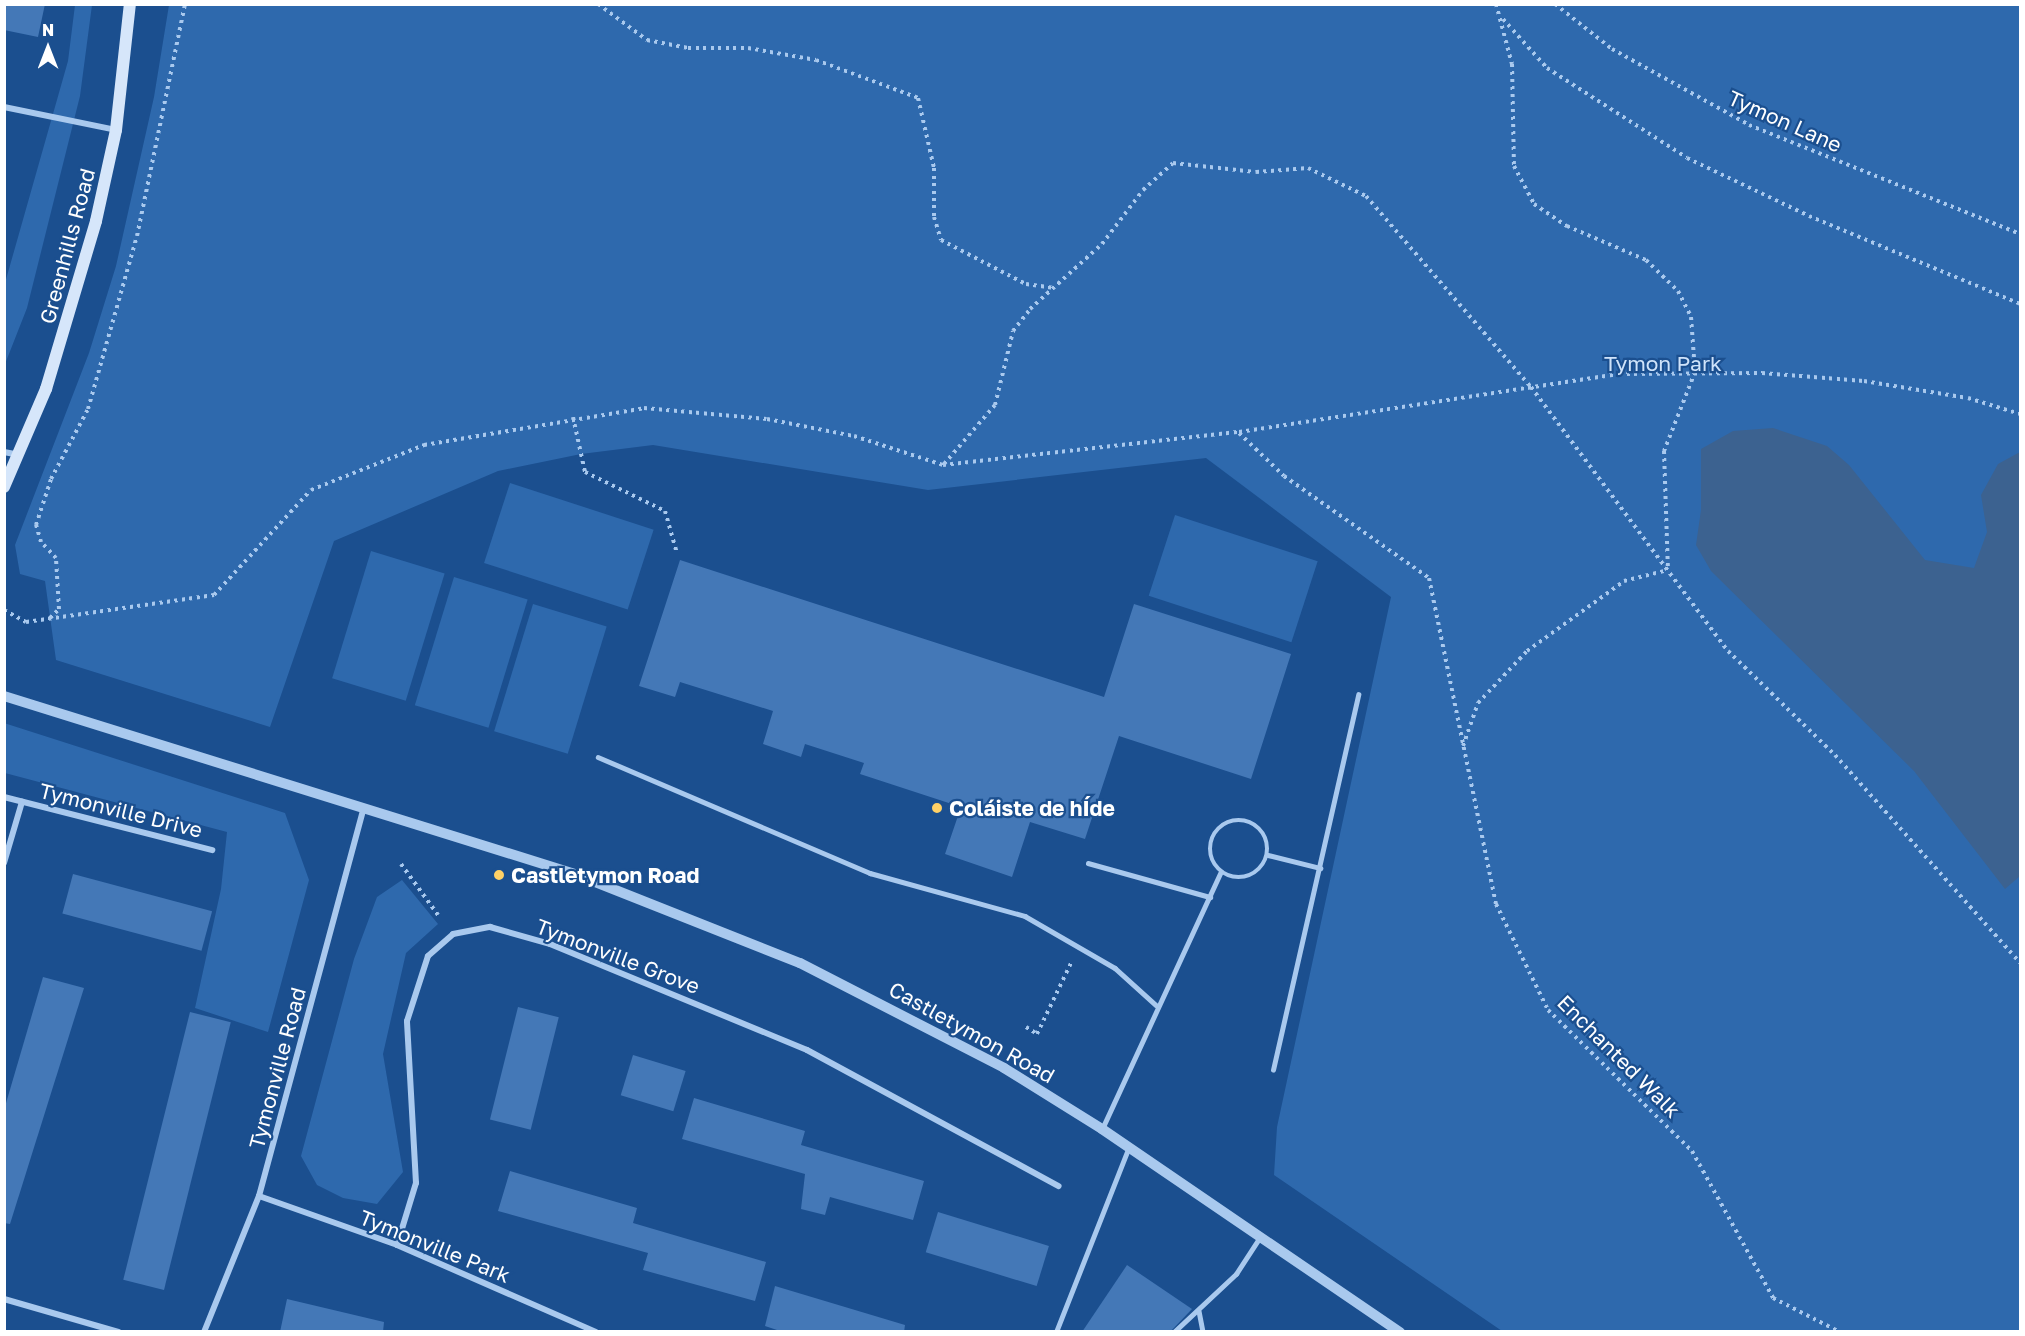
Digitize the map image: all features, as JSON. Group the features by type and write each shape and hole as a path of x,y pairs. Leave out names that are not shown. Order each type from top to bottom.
{"main road":[{"name":"Greenhills Road","path":"4,487 20,455 71,316 116,130 130,4"}],"street":[{"path":"4,107 116,130"},
{"path":"4,452 20,455"},
{"name":"Castletymon Road","path":"4,696 575,874 800,963 1004,1068 1102,1129 1261,1234 1400,1332"},
{"name":"Tymonville Drive","path":"4,797 212,849"},
{"name":"Tymonville Drive","path":"4,863 22,802"},
{"name":"Tymonville Road","path":"204,1332 259,1196 364,808"},
{"name":"Tymonville Grove","path":"397,1245 416,1183 407,1021 428,957 453,934 490,927 550,944 807,1050 1059,1186"},
{"name":"Tymonville Park","path":"259,1196 397,1245 596,1332"},
{"path":"4,1299 118,1332"}],"lane":[{"path":"1273,1070 1358,695"},
{"path":"598,757 870,873 992,904 1079,944 1156,1005"},
{"path":"1235,820 1256,825 1264,833 1268,855 1263,866 1243,878 1221,872 1214,863 1211,841 1216,831 1235,820"},
{"path":"1268,855 1320,868"},
{"path":"1088,863 1210,897"},
{"path":"1102,1129 1156,1005 1221,872"},
{"path":"1056,1332 1064,1306 1129,1147"},
{"path":"1174,1332 1236,1274 1261,1234"},
{"path":"1199,1311 1203,1332"}],"path":[{"path":"50,619 59,609 56,558 41,542 36,525 51,479 88,409 137,236 185,4"},
{"path":"598,4 647,40 688,48 748,48 816,60 918,98 934,168 934,217 941,240 1026,284 1054,288"},
{"path":"1496,4 1512,64 1514,166 1534,204 1567,226 1646,260 1678,291 1691,317 1695,372 1664,451 1668,570"},
{"name":"Tymon Lane","path":"1555,4 1612,49 1749,125 2020,234"},
{"path":"1501,17 1547,68 1687,158 1809,216 2020,304"},
{"path":"943,465 995,405 1013,332 1054,288 1102,244 1143,190 1173,163 1256,172 1308,168 1366,196 1532,387 1728,651 1835,755 2020,963"},
{"path":"4,610 26,622 214,595 311,490 424,445 573,417 644,408 767,419 854,436 943,465 1239,432 1619,374 1695,372 1864,381 1968,398 2020,414"},
{"path":"573,417 585,472 665,510 676,550"},
{"name":"Enchanted Walk","path":"1239,432 1284,476 1429,578 1496,903 1548,1010 1692,1151 1773,1298 1840,1332"},
{"path":"1463,746 1478,703 1527,651 1624,582 1668,570"},
{"path":"401,864 438,915"},
{"path":"1026,1028 1037,1034 1079,944"}],"green space":[{"path":"75,5 92,5 80,96 27,308 5,364 5,283 68,61"},
{"name":"Tymon Park","path":"169,5 2020,5 2020,1331 1502,1331 1274,1175 1277,1127 1391,597 1206,458 928,490 653,445 581,454 498,471 334,541 270,727 56,660 45,581 20,574 15,545 89,353 116,266 154,97"},
{"path":"510,483 654,530 628,610 484,563"},
{"path":"1175,515 1318,561 1291,642 1149,596"},
{"path":"371,551 445,574 406,701 332,678"},
{"path":"454,577 528,600 488,728 415,705"},
{"path":"533,604 607,627 568,754 494,731"},
{"path":"4,723 285,813 309,880 268,1032 195,1008 221,889 227,832 5,773"},
{"path":"402,880 438,924 406,953 383,1054 403,1172 377,1204 343,1198 317,1185 301,1156 354,959 377,897"}],"shaded area":[{"path":"1773,428 1827,446 1849,465 1925,560 1974,568 1987,532 1981,495 1998,464 2020,452 2020,876 2005,889 1914,771 1711,571 1696,545 1701,510 1701,449 1733,431"}],"building":[{"path":"4,4 45,4 38,37 4,30"},
{"path":"680,560 1104,697 1134,604 1291,654 1251,779 1119,736 1085,839 1030,822 1012,877 945,854 961,807 860,774 864,763 805,744 801,757 763,744 773,711 680,682 675,697 639,686"},
{"path":"73,874 212,911 201,951 62,914"},
{"path":"43,977 84,988 10,1224 4,1223 4,1110"},
{"path":"518,1007 559,1017 531,1130 490,1120"},
{"path":"190,1012 231,1022 164,1290 123,1280"},
{"path":"633,1055 686,1071 673,1111 621,1095"},
{"path":"694,1098 805,1131 801,1145 924,1181 913,1220 830,1197 825,1215 801,1209 805,1174 682,1139"},
{"path":"510,1171 637,1208 633,1223 766,1262 755,1301 643,1270 648,1253 498,1211"},
{"path":"938,1212 1049,1246 1037,1286 926,1252"},
{"path":"1127,1265 1192,1309 1170,1332 1082,1332"},
{"path":"775,1286 905,1325 904,1332 783,1332 765,1326"},
{"path":"287,1299 384,1322 383,1332 280,1332"}],"place":[{"name":"Coláiste de hÍde","path":"937,808"},
{"name":"Castletymon Road","path":"499,875"}]}
